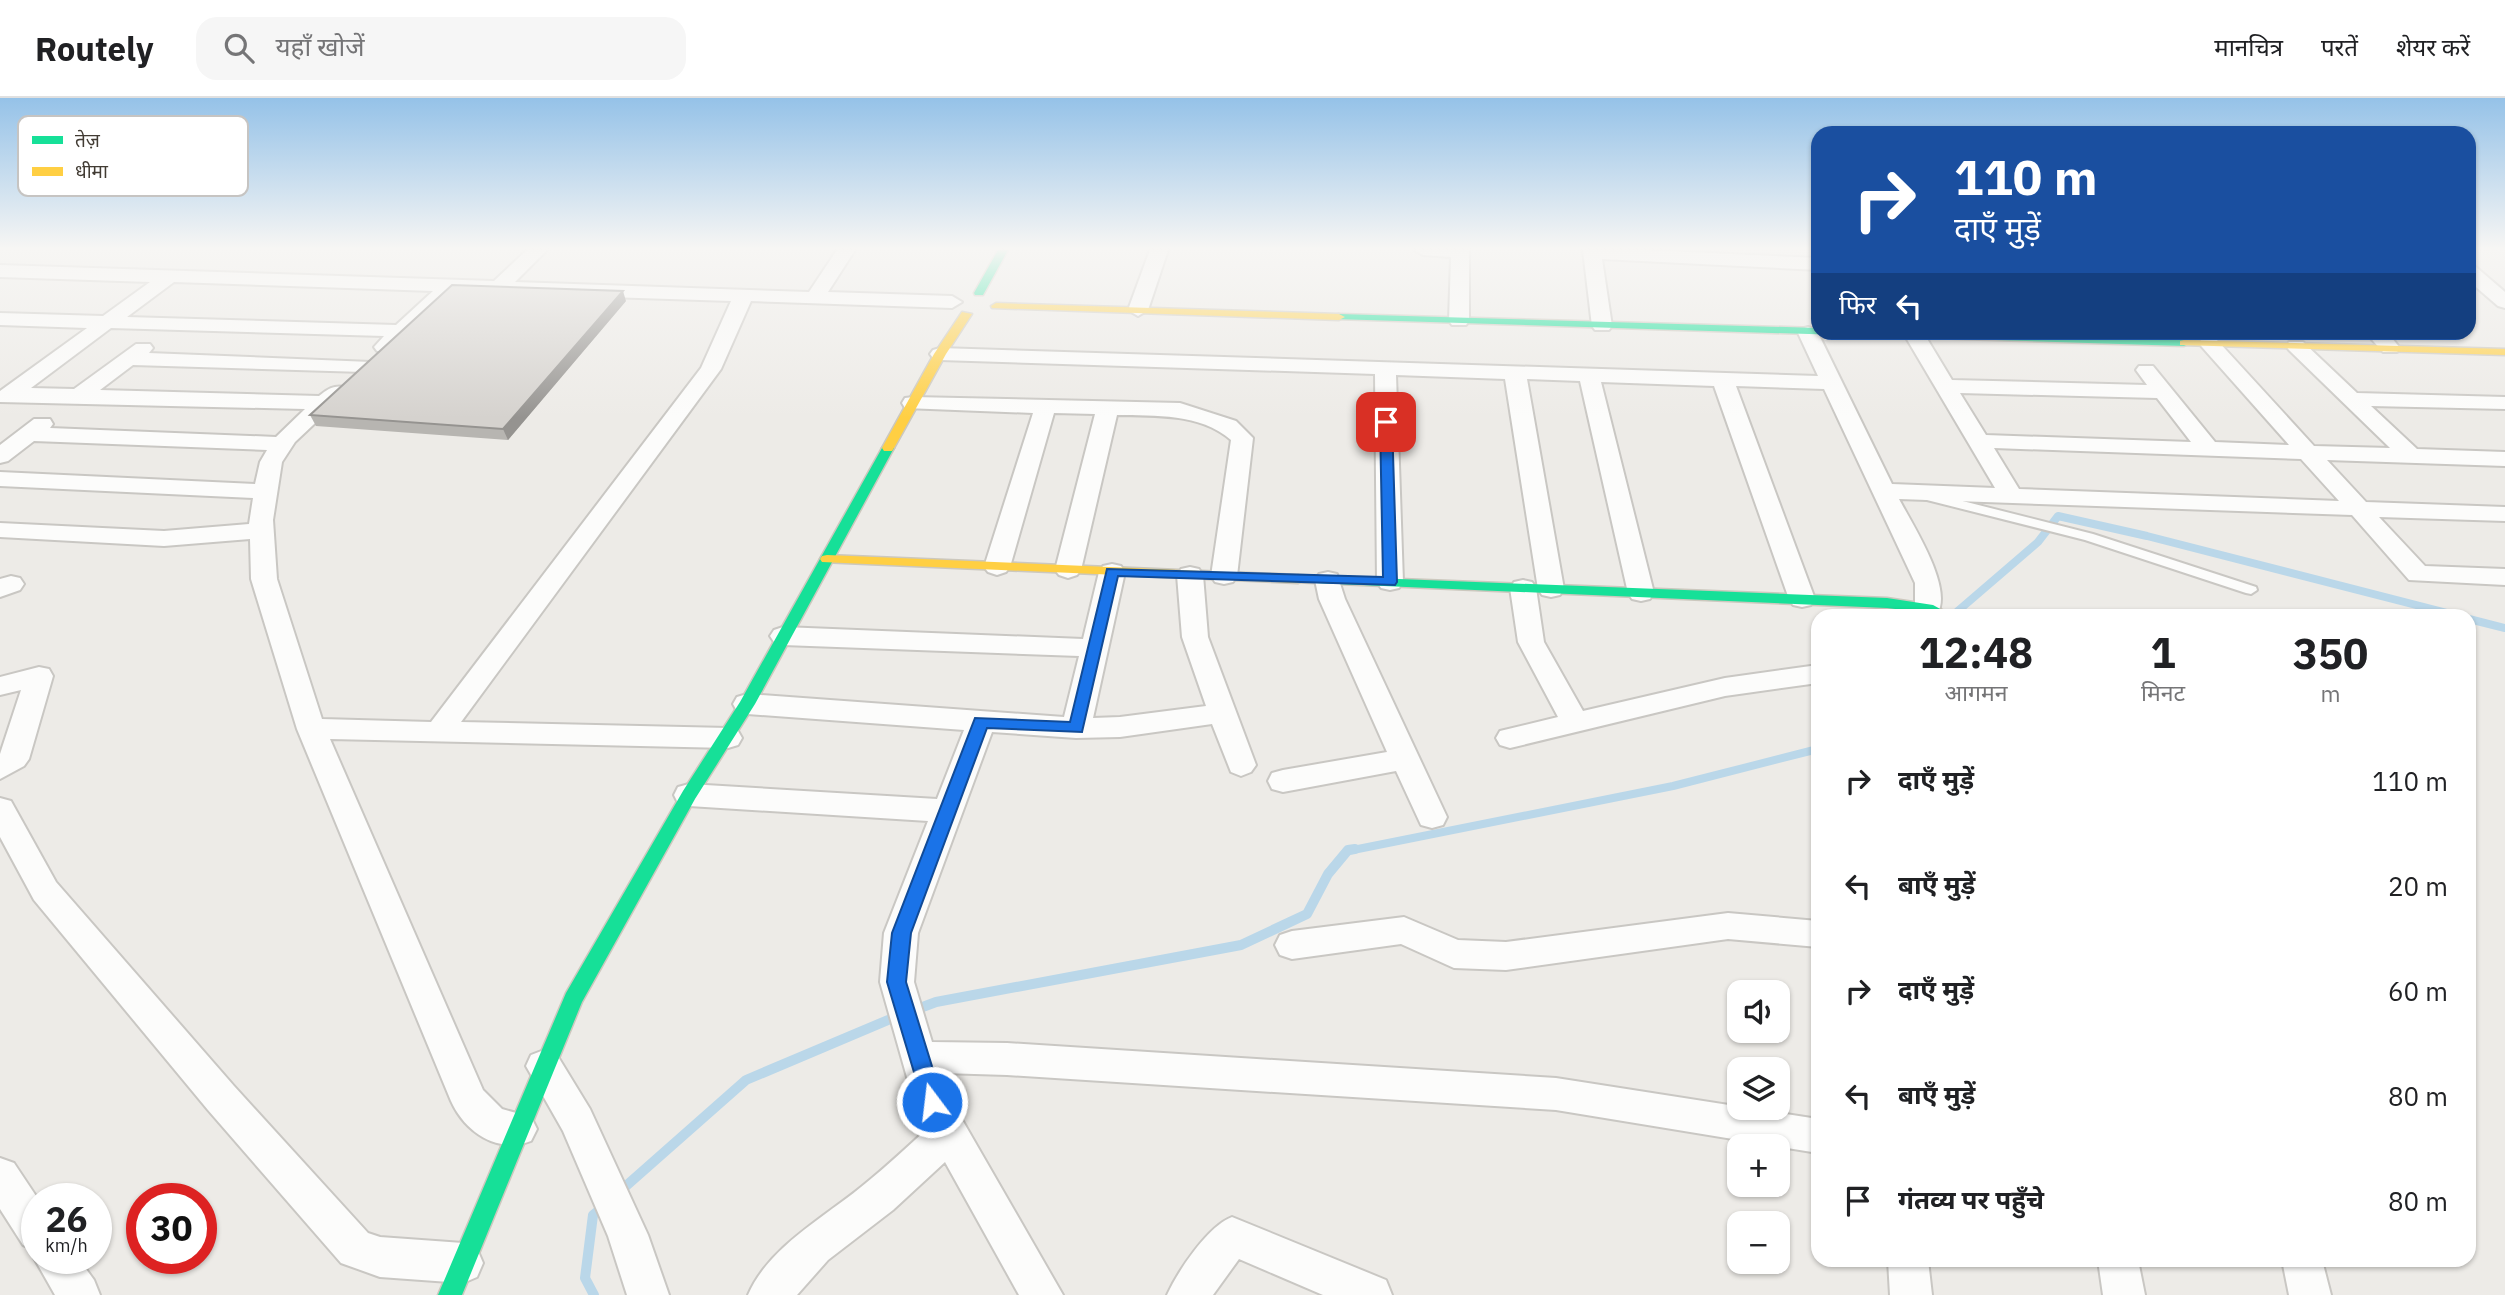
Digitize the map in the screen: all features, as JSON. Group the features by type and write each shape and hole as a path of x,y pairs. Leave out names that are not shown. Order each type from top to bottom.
{"street":[{"path":"5,397 131,306"},
{"path":"429,306 282,444 271,462 261,530 264,579 311,729 469,1101 492,1125 518,1129"},
{"path":"438,733 711,369 739,306"},
{"path":"931,306 985,313 996,306 1811,333"},
{"path":"1138,310 1139,306"},
{"path":"1459,306 1459,321"},
{"path":"1599,306 1602,326"},
{"path":"0,809 45,891 221,1098 355,1249 456,1279 573,999 690,795 747,704 940,354 959,308"},
{"path":"4,323 402,331"},
{"path":"0,456 172,326"},
{"path":"1808,333 1811,339"},
{"path":"1811,340 1928,583 1936,609"},
{"path":"1922,340 2010,506"},
{"path":"2148,340 2505,352"},
{"path":"2382,340 2390,348"},
{"path":"2209,343 2418,574 2505,577"},
{"path":"2296,346 2411,456"},
{"path":"940,354 1832,383"},
{"path":"128,359 364,366"},
{"path":"1385,369 1390,582"},
{"path":"2146,370 2209,449"},
{"path":"1515,373 1550,589"},
{"path":"1590,375 1641,593"},
{"path":"1723,380 1802,599"},
{"path":"1945,386 2164,392"},
{"path":"5,397 79,396 324,403"},
{"path":"2352,400 2505,403"},
{"path":"913,403 1180,410 1228,426 1242,438 1224,576"},
{"path":"997,567 1045,408"},
{"path":"1068,570 1107,410"},
{"path":"29,434 282,444"},
{"path":"1978,441 2505,459"},
{"path":"0,479 266,492"},
{"path":"1884,491 2010,506 2359,509 2505,514"},
{"path":"0,530 155,538 220,537 261,530"},
{"path":"827,559 1802,599 1887,603 1920,609"},
{"path":"1076,728 1112,572"},
{"path":"1190,575 1195,637 1241,765"},
{"path":"1328,580 1332,599 1432,817"},
{"path":"0,583 11,584 0,589"},
{"path":"1522,588 1531,642 1575,722"},
{"path":"783,636 1095,648"},
{"path":"1510,738 1725,687 1811,675"},
{"path":"0,686 39,676 14,759 0,768"},
{"path":"747,704 1076,728 1120,727 1224,713"},
{"path":"981,722 901,933 897,982 932,1102 1042,1295"},
{"path":"311,729 728,738"},
{"path":"1283,781 1405,759"},
{"path":"690,795 947,811"},
{"path":"1292,945 1404,930 1454,954 1506,956 1728,926 1811,933"},
{"path":"918,1050 1007,1059 1556,1094 1811,1135"},
{"path":"544,1066 577,1121 628,1236 648,1295"},
{"path":"769,1295 814,1246 879,1197 950,1133"},
{"path":"0,1176 21,1207"},
{"path":"1188,1295 1232,1236 1371,1295"},
{"path":"1909,1267 1911,1295"},
{"path":"2119,1267 2124,1295"},
{"path":"2304,1267 2310,1295"},
{"path":"65,1274 79,1295"}],"lane":[{"path":"2010,506 2090,537 2251,590"}],"building":[{"path":"429,306 610,306 503,429 310,415"}],"waterway":[{"path":"1960,609 2038,542 2058,516 2432,609"},
{"path":"2476,621 2505,628"},
{"path":"1348,851 1673,786 1811,751"},
{"path":"912,1011 936,1002 1241,945 1307,914 1328,874 1348,850 1355,849"},
{"path":"618,1193 746,1080 900,1015"},
{"path":"594,1295 585,1278 593,1215 604,1206"}],"traffic: fast":[{"path":"1339,317 1811,332"},
{"path":"2086,340 2184,343"},
{"path":"450,1295 573,999 689,795 747,704 888,448"},
{"path":"1298,579 1887,603 1930,609"}],"traffic: slow":[{"path":"996,306 1339,317"},
{"path":"888,448 940,354 966,314"},
{"path":"2184,343 2505,352"},
{"path":"827,559 1298,579"}],"route":[{"path":"932,1102 897,982 901,933 981,722 1076,728 1112,572 1390,582 1386,422"}]}
